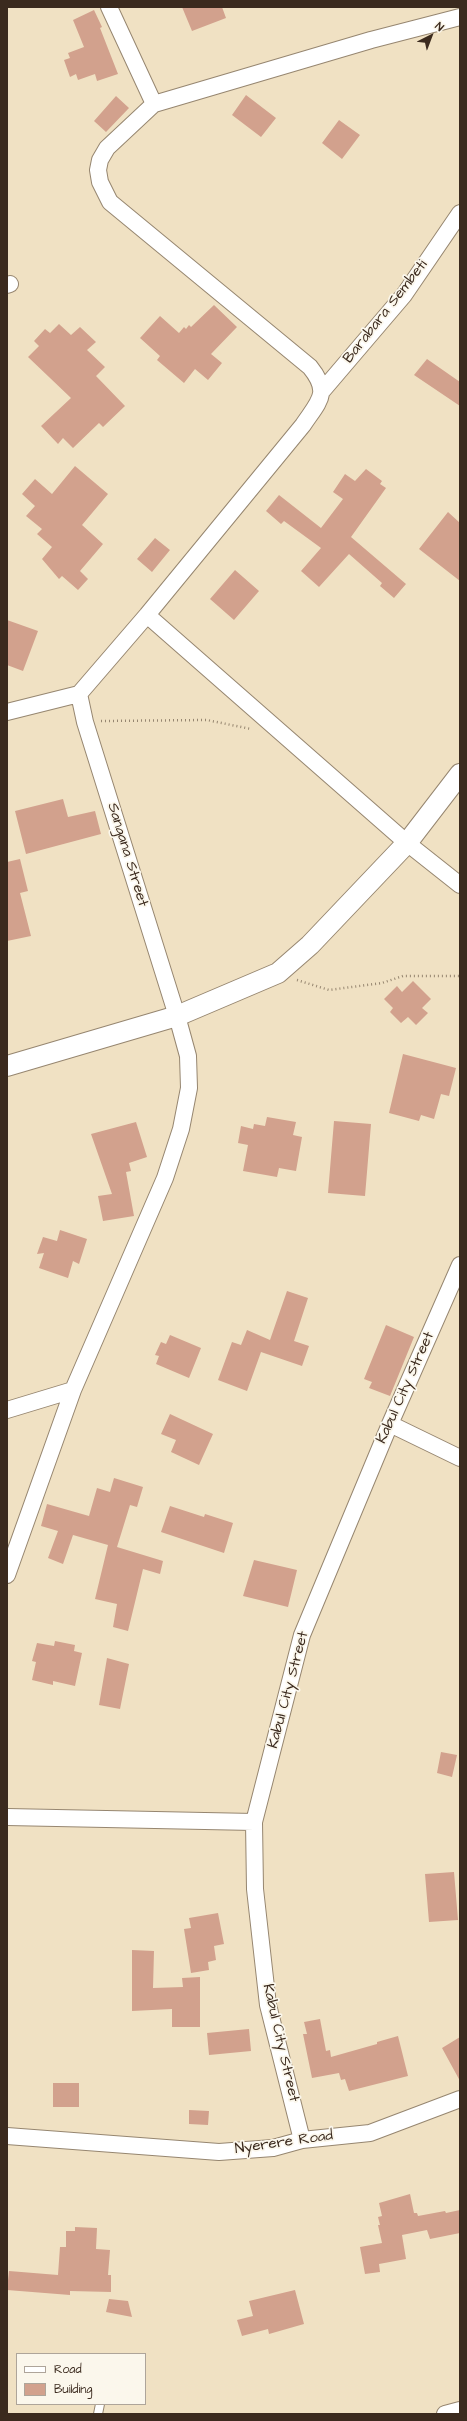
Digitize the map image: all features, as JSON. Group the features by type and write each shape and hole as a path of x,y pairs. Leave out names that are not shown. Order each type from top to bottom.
{"street":[{"path":"109,7 154,104"},
{"path":"323,390 318,377 310,366 110,202 100,182 98,170 100,160 107,148 154,104 371,40 460,17"},
{"name":"Barabara Sembeti","path":"79,694 147,615 303,425 320,399 323,390 404,295 460,213"},
{"path":"147,615 407,843 460,885"},
{"path":"7,712 79,694"},
{"name":"Sangana Street","path":"7,1575 73,1390 165,1178 181,1129 189,1088 188,1056 177,1016 85,722 79,694"},
{"path":"7,1066 177,1016 278,973 310,945 407,843 460,774"},
{"name":"Kabul City Street","path":"302,2140 268,2005 255,1889 254,1822 302,1634 390,1424 460,1265"},
{"path":"7,1410 73,1390"},
{"path":"390,1424 460,1458"},
{"path":"7,1818 254,1822"},
{"name":"Nyerere Road","path":"7,2136 219,2152 273,2148 302,2140 370,2133 460,2099"},
{"path":"445,2414 460,2410"}],"path":[{"path":"85,722 207,720 257,731"},
{"path":"278,973 287,978 329,990 382,983 403,976 460,976"}],"building":[{"path":"182,7 222,7 226,18 192,31"},
{"path":"94,10 102,27 100,28 118,74 97,81 95,74 78,80 76,74 70,77 64,60 70,58 68,53 84,47 73,20"},
{"path":"246,95 276,118 261,137 232,115"},
{"path":"116,96 129,108 106,132 94,121"},
{"path":"339,120 360,135 342,159 322,143"},
{"path":"214,305 237,327 211,354 222,363 208,380 195,369 184,383 157,360 160,356 140,338 160,316 179,333 184,327 186,329 189,325 191,327"},
{"path":"59,324 71,335 80,327 96,342 87,350 105,367 96,376 125,406 103,427 99,423 73,448 63,438 58,444 41,426 71,398 28,357 39,346 34,341 45,329 50,333"},
{"path":"427,359 460,382 460,406 414,375"},
{"path":"75,466 108,494 82,525 103,544 80,571 88,579 78,590 62,576 59,579 42,559 52,547 37,534 42,529 26,516 35,506 22,494 35,479 52,494"},
{"path":"366,469 382,481 380,484 386,488 351,537 406,584 394,598 380,586 382,583 349,554 319,587 301,571 321,548 284,521 281,524 266,511 279,495 321,528 343,499 333,492 345,474 355,481"},
{"path":"448,512 460,523 460,581 419,549"},
{"path":"155,538 170,550 152,572 137,559"},
{"path":"235,570 259,591 234,620 210,599"},
{"path":"7,620 38,631 23,671 7,665"},
{"path":"63,799 68,817 95,811 101,834 26,854 15,811"},
{"path":"20,859 28,891 20,893 31,936 7,941 7,862"},
{"path":"413,981 431,999 422,1008 428,1013 416,1025 408,1017 401,1023 390,1012 393,1008 384,999 397,986 402,992"},
{"path":"403,1054 456,1068 449,1096 441,1094 434,1119 421,1115 419,1121 389,1113"},
{"path":"267,1117 296,1122 293,1135 302,1137 296,1171 279,1168 277,1177 243,1171 248,1145 238,1143 241,1126 253,1129 254,1124 265,1126"},
{"path":"334,1121 371,1124 365,1196 328,1193"},
{"path":"136,1122 147,1157 129,1163 131,1171 126,1172 134,1216 103,1221 98,1196 112,1194 91,1134"},
{"path":"60,1230 87,1239 79,1264 73,1261 68,1278 39,1268 44,1253 37,1254 43,1237 57,1241"},
{"path":"287,1291 308,1298 294,1341 309,1346 302,1366 261,1352 247,1391 218,1380 232,1342 241,1345 247,1330 270,1340"},
{"path":"386,1325 414,1337 390,1396 369,1388 372,1382 364,1379"},
{"path":"170,1335 201,1348 189,1378 156,1364 159,1356 155,1355 161,1342 166,1344"},
{"path":"170,1414 213,1434 199,1465 171,1452 176,1440 161,1434"},
{"path":"114,1478 143,1487 137,1507 130,1505 117,1547 163,1561 160,1574 143,1569 128,1631 113,1627 117,1604 95,1599 108,1545 73,1535 63,1564 48,1558 58,1531 41,1526 47,1504 89,1516 97,1488 110,1492"},
{"path":"170,1506 204,1517 205,1514 233,1523 224,1553 161,1532"},
{"path":"254,1560 297,1570 288,1607 243,1596"},
{"path":"55,1641 75,1645 74,1651 82,1653 75,1686 53,1681 53,1685 32,1680 36,1662 32,1661 37,1643 54,1646"},
{"path":"107,1658 129,1664 120,1709 99,1705"},
{"path":"441,1752 457,1755 452,1777 437,1773"},
{"path":"454,1872 458,1920 429,1922 425,1874"},
{"path":"218,1913 224,1944 214,1946 216,1960 208,1962 209,1970 191,1973 184,1929 191,1928 189,1918"},
{"path":"132,1950 154,1951 153,1988 183,1987 182,1978 200,1977 200,2027 172,2027 172,2009 132,2011"},
{"path":"320,2019 326,2051 330,2050 331,2057 377,2044 377,2042 398,2036 408,2076 349,2091 345,2079 341,2080 339,2073 312,2078 303,2034 307,2034 304,2022"},
{"path":"249,2029 251,2051 209,2055 207,2033"},
{"path":"460,2037 460,2081 442,2048"},
{"path":"53,2083 79,2083 79,2107 53,2107"},
{"path":"189,2110 209,2111 208,2125 189,2124"},
{"path":"410,2194 414,2213 417,2213 418,2216 460,2210 460,2233 430,2239 427,2230 402,2235 406,2259 379,2264 380,2272 365,2274 360,2247 382,2243 378,2225 380,2225 378,2217 382,2216 379,2203"},
{"path":"75,2227 97,2228 96,2249 110,2250 108,2275 111,2275 111,2292 70,2291 70,2295 7,2290 9,2271 58,2275 60,2247 66,2247 66,2231 75,2231"},
{"path":"295,2290 304,2324 269,2334 268,2329 242,2336 237,2320 253,2316 249,2301"},
{"path":"109,2299 128,2301 132,2317 106,2312"}]}
